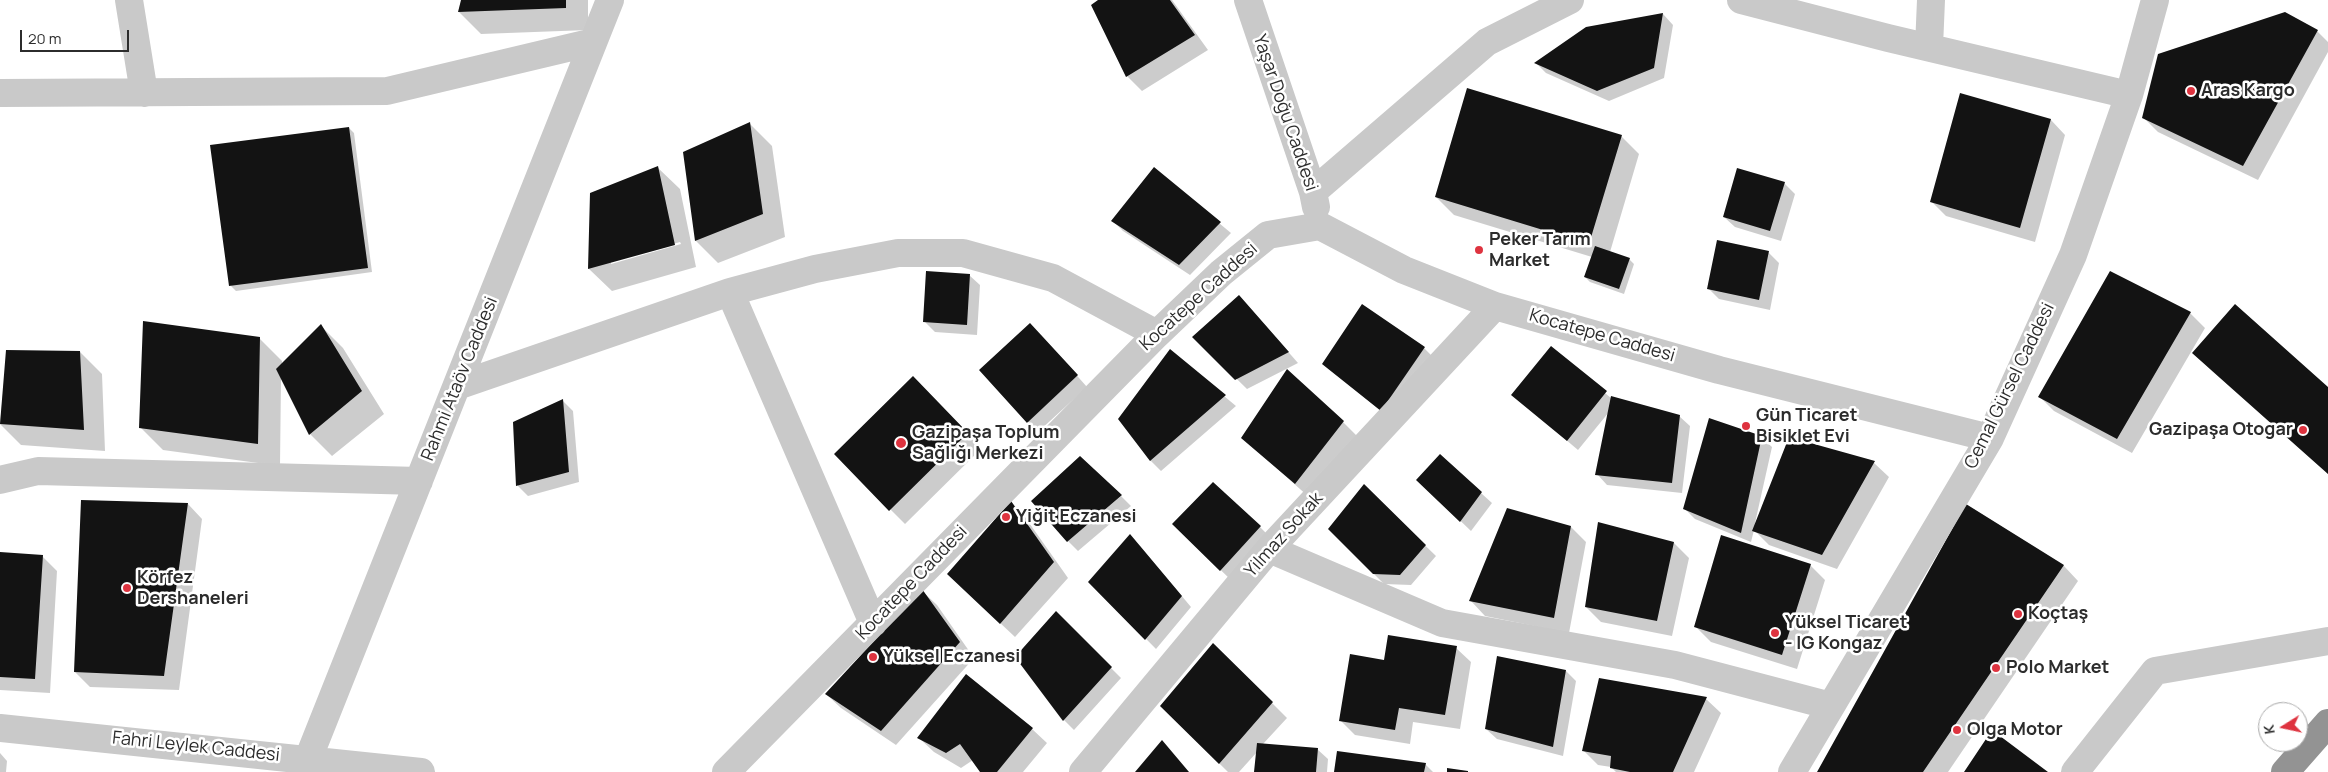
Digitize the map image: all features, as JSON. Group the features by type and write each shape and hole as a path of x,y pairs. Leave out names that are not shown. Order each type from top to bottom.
{"highway":[{"path":"2285,772 2328,722"}],"street":[{"path":"129,0 144,92"},
{"name":"Rahmi Ataöv Caddesi","path":"306,765 610,0"},
{"name":"Yaşar Doğu Caddesi","path":"1248,0 1313,192 1320,226"},
{"path":"1313,192 1487,42 1570,0"},
{"path":"1741,0 2130,95"},
{"path":"1929,47 1931,0"},
{"name":"Cemal Gürsel Caddesi","path":"1792,772 1990,438 2073,255 2130,95 2155,0"},
{"path":"0,93 387,91 593,42"},
{"name":"Kocatepe Caddesi","path":"726,772 1157,334 1268,234 1320,226 1404,270 1495,306 1719,370 1990,438"},
{"path":"457,386 730,292 815,269 898,253 963,253 1053,278 1157,334"},
{"path":"730,292 873,623"},
{"name":"Yilmaz Sokak","path":"1082,772 1270,549 1495,306"},
{"path":"0,480 38,471 420,481"},
{"path":"1270,549 1442,623 1675,665 1831,706"},
{"path":"2075,772 2155,671 2328,641"},
{"name":"Fahri Leylek Caddesi","path":"0,728 306,765 421,772"}],"building":[{"path":"461,0 566,0 566,8 458,12"},
{"path":"1098,0 1170,0 1195,35 1126,77 1091,5"},
{"path":"2285,12 2318,30 2243,166 2142,118 2158,54"},
{"path":"1663,13 1654,68 1597,91 1534,63 1586,27"},
{"path":"1467,88 1622,135 1589,244 1435,197"},
{"path":"1960,93 2051,119 2020,228 1930,202"},
{"path":"750,122 763,214 695,241 683,152"},
{"path":"349,127 368,268 229,286 210,145"},
{"path":"658,166 675,245 588,269 590,193"},
{"path":"1154,167 1221,222 1179,265 1111,221"},
{"path":"1737,168 1785,182 1770,231 1723,217"},
{"path":"1717,240 1769,251 1759,300 1707,289"},
{"path":"1595,246 1630,258 1619,289 1584,277"},
{"path":"926,271 970,274 967,325 923,322"},
{"path":"2110,271 2191,312 2117,439 2038,397"},
{"path":"1239,295 1289,352 1235,380 1192,337"},
{"path":"1362,304 1425,347 1381,411 1322,364"},
{"name":"Gazipaşa Otogar","path":"2235,304 2328,387 2328,474 2192,353"},
{"path":"143,321 260,337 258,444 139,428"},
{"path":"1030,323 1078,375 1027,423 979,370"},
{"path":"321,324 362,391 309,435 276,369"},
{"path":"1551,346 1607,391 1567,441 1511,395"},
{"path":"1170,349 1226,395 1150,461 1118,419"},
{"path":"6,350 80,351 84,430 0,424"},
{"path":"1287,369 1344,421 1295,484 1241,438"},
{"name":"Gazipaşa Toplum Sağlığı Merkezi","path":"913,376 968,433 889,511 834,454"},
{"path":"1611,396 1680,415 1672,483 1595,475"},
{"path":"563,399 569,472 516,486 513,422"},
{"path":"1709,418 1762,436 1741,533 1683,509"},
{"path":"1789,437 1875,461 1822,555 1752,531"},
{"path":"1440,454 1482,492 1460,522 1416,480"},
{"path":"1080,456 1122,495 1067,542 1031,501"},
{"path":"1213,482 1261,526 1220,571 1172,524"},
{"path":"1364,484 1426,545 1400,575 1373,574 1328,529"},
{"name":"Körfez Dershaneleri","path":"81,500 188,503 164,676 74,672"},
{"path":"1011,501 1054,562 1000,624 947,574"},
{"path":"1966,504 2064,565 1923,772 1817,772"},
{"path":"1507,508 1571,526 1554,618 1469,601"},
{"path":"1598,522 1674,542 1657,621 1585,607"},
{"path":"1130,534 1182,596 1145,640 1088,582"},
{"path":"1721,535 1811,564 1782,655 1694,627"},
{"path":"0,552 43,555 35,679 0,677"},
{"path":"922,589 960,642 881,731 825,694"},
{"path":"1056,611 1112,667 1063,721 1015,657"},
{"path":"1388,635 1457,646 1445,715 1399,708 1395,730 1339,721 1350,654 1384,660"},
{"path":"1213,643 1273,702 1219,764 1160,706"},
{"path":"1497,656 1566,670 1553,747 1485,729"},
{"path":"966,674 1033,728 997,772 980,772 960,744 946,753 917,738"},
{"path":"1599,678 1707,697 1673,772 1630,772 1610,768 1611,756 1582,751"},
{"path":"1992,730 2048,772 1964,772"},
{"path":"1162,740 1189,772 1135,772"},
{"path":"1257,743 1318,748 1316,772 1254,772"},
{"path":"1337,751 1426,763 1424,772 1334,772"},
{"path":"1447,768 1468,771 1468,772 1447,772"}],"place":[{"name":"Aras Kargo","path":"2191,91"},
{"name":"Peker Tarım Market","path":"1479,250"},
{"name":"Gün Ticaret Bisiklet Evi","path":"1746,426"},
{"name":"Gazipaşa Otogar","path":"2303,430"},
{"name":"Gazipaşa Toplum Sağlığı Merkezi","path":"901,443"},
{"name":"Yiğit Eczanesi","path":"1006,517"},
{"name":"Körfez Dershaneleri","path":"127,588"},
{"name":"Koçtaş","path":"2018,614"},
{"name":"Yüksel Ticaret - IG Kongaz","path":"1775,633"},
{"name":"Yüksel Eczanesi","path":"873,657"},
{"name":"Polo Market","path":"1996,668"},
{"name":"Olga Motor","path":"1957,730"}]}
